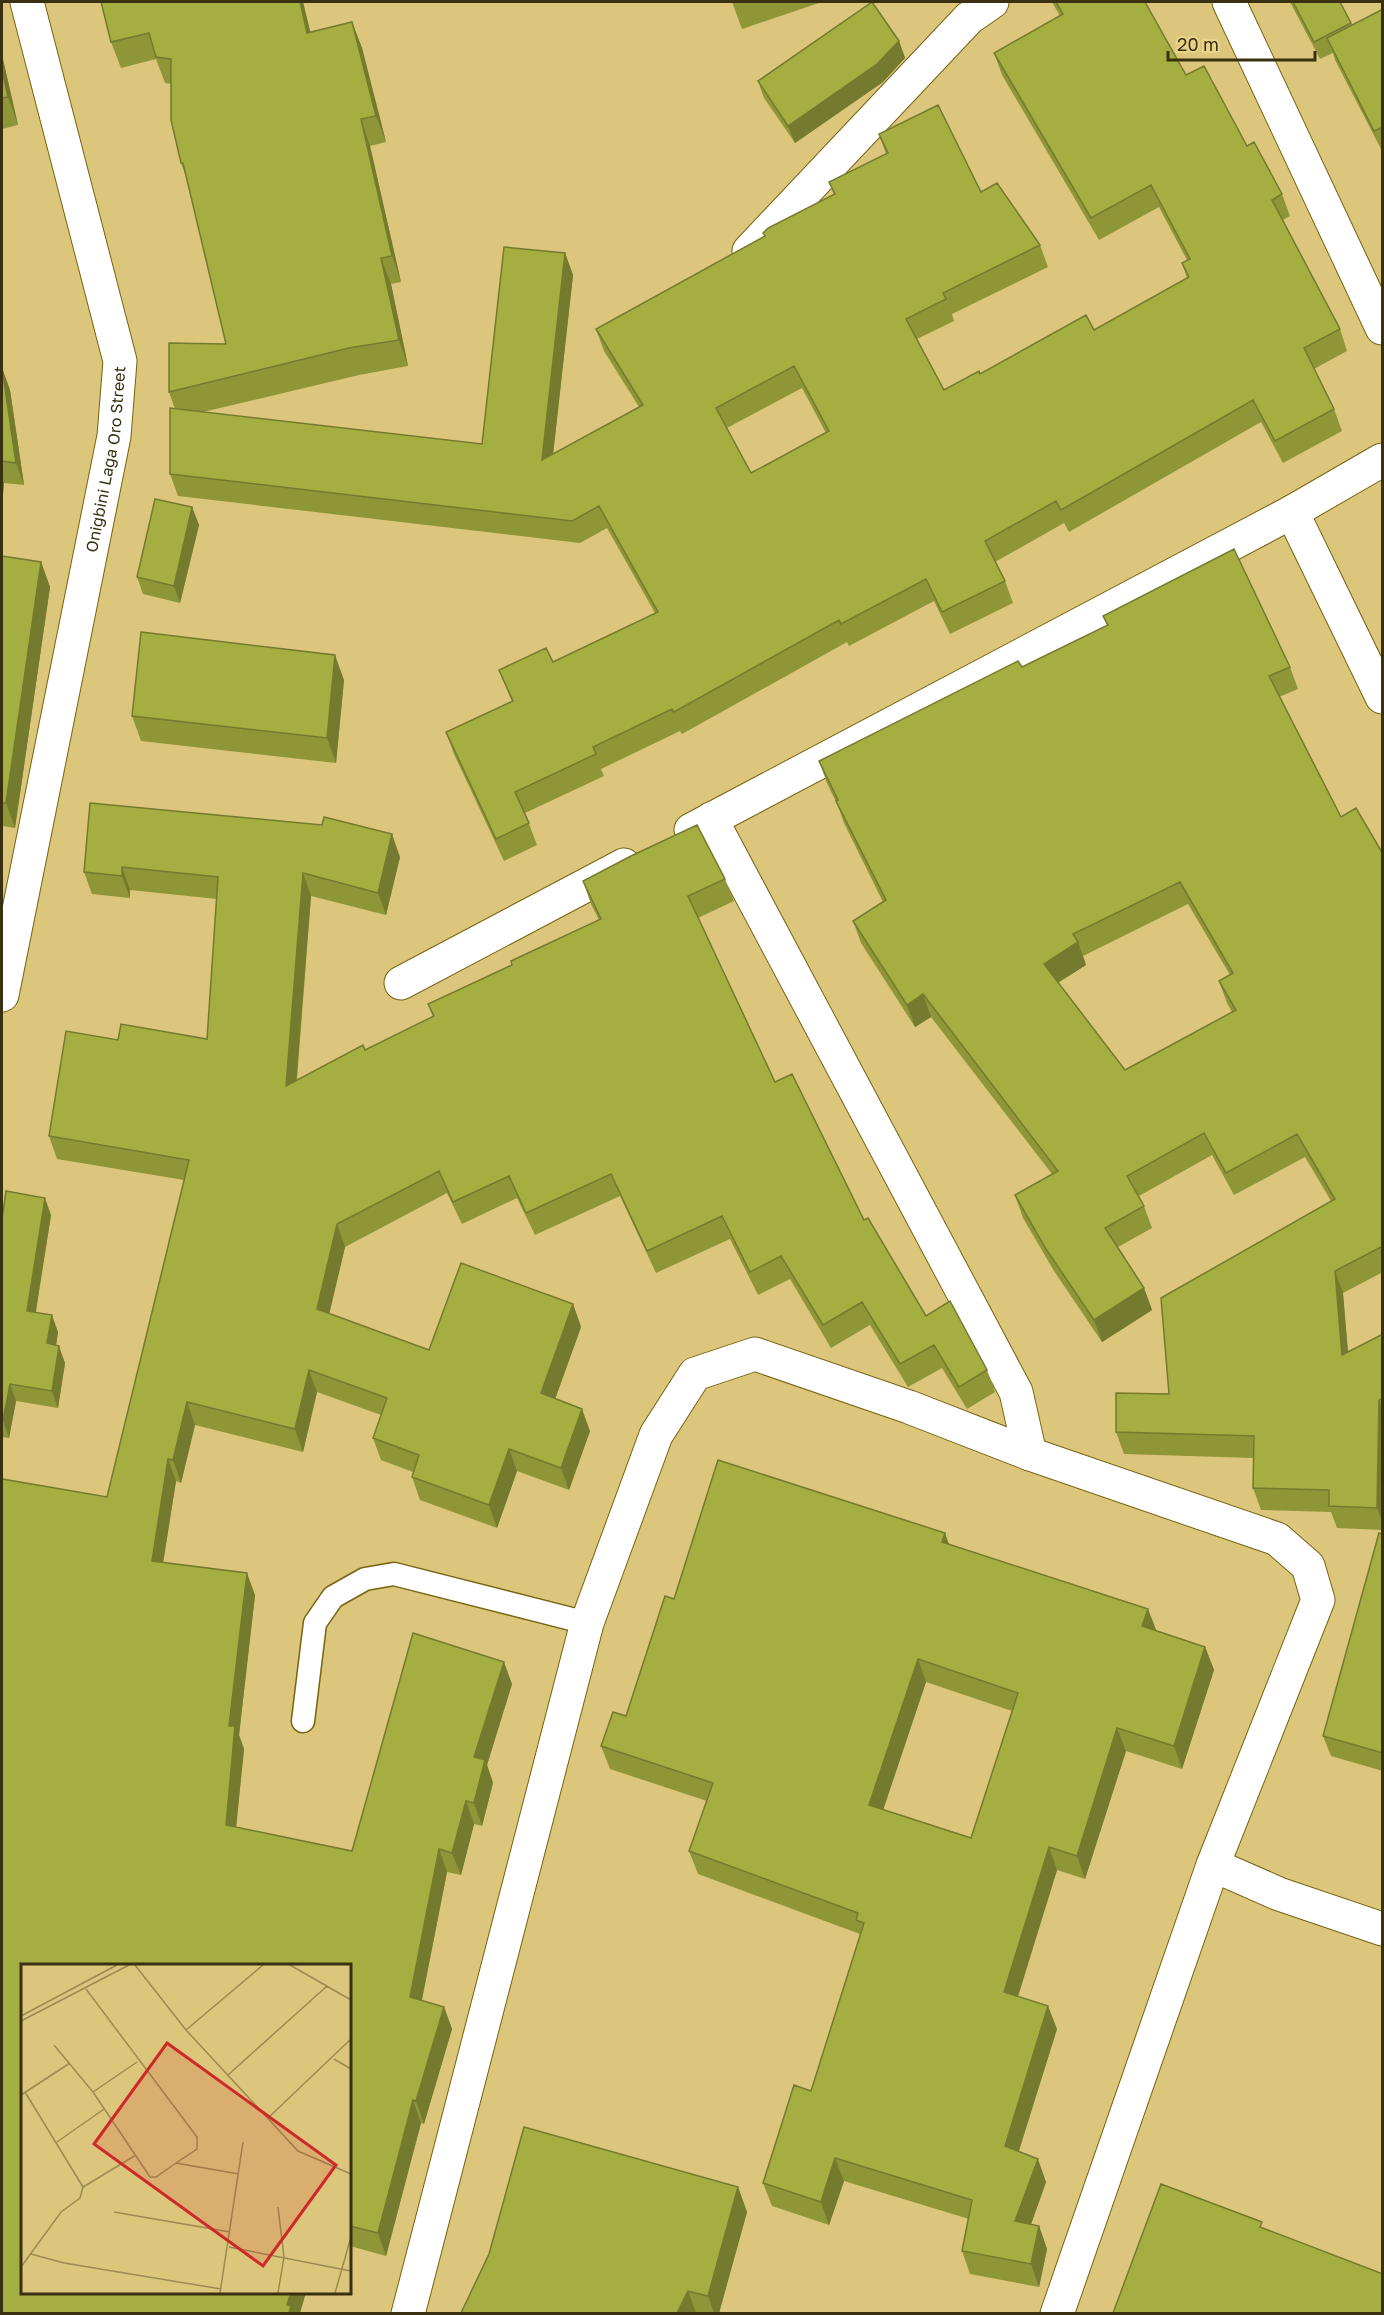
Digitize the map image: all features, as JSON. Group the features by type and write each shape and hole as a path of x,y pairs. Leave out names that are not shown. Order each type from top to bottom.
{"street":[{"name":"Onigbini Laga Oro Street","path":"2,995 9,918 114,435 120,361 27,2"},
{"path":"749,251 969,18 992,2"},
{"path":"1229,2 1383,328"},
{"path":"401,983 1292,512 1383,460"},
{"path":"1292,512 1383,697"},
{"path":"711,819 1016,1392 1030,1454"},
{"path":"408,2313 587,1623 656,1435 695,1374 755,1354 909,1407 1030,1454 1277,1539 1308,1566 1318,1600 1213,1865 1057,2313"},
{"path":"1213,1865 1279,1894 1383,1929"}],"lane":[{"path":"303,1721 315,1623 333,1597 365,1579 394,1574 587,1623"}],"building":[{"path":"101,2 300,2 307,33 352,22 376,116 361,119 392,256 381,258 399,340 349,348 169,392 169,343 226,344 171,120 171,59 156,57 149,33 111,42"},
{"path":"872,2 899,41 877,64 788,126 758,81"},
{"path":"1056,2 1145,2 1186,75 1204,66 1247,146 1254,142 1282,194 1272,200 1340,329 1304,348 1334,409 1275,441 1253,400 1061,510 1056,501 985,541 1005,581 942,612 926,579 841,624 839,620 674,712 672,709 593,747 596,754 515,792 529,823 496,839 446,732 513,701 499,670 546,648 553,662 658,612 599,506 572,521 170,474 170,408 482,444 504,247 565,253 542,460 643,405 596,329 765,236 763,233 768,228 835,194 829,182 888,153 879,134 938,105 981,192 997,183 1040,245 943,293 946,299 906,319 944,390 979,371 980,374 1086,315 1094,330 1189,277 1182,263 1190,259 1151,185 1091,218 994,53 1063,14","holes":["794,366 829,431 751,473 716,408"]},
{"path":"1293,2 1340,2 1351,23 1314,42"},
{"path":"1383,9 1383,127 1374,131 1327,38"},
{"path":"2,70 8,97 2,98"},
{"path":"2,368 16,463 2,461"},
{"path":"155,499 192,507 174,586 137,577"},
{"path":"1234,549 1290,667 1269,676 1341,817 1356,808 1383,854 1383,1246 1335,1271 1342,1355 1383,1334 1383,1398 1379,1400 1377,1508 1329,1506 1329,1490 1253,1488 1254,1436 1116,1432 1116,1393 1169,1394 1161,1298 1335,1199 1297,1134 1226,1173 1204,1133 1127,1176 1144,1206 1105,1228 1144,1288 1094,1320 1046,1249 1015,1195 1058,1171 923,994 907,1005 853,921 886,900 836,801 838,800 819,761 1018,661 1022,667 1108,625 1103,616","holes":["1180,882 1233,973 1219,981 1236,1010 1125,1070 1044,964 1078,942 1073,934"]},
{"path":"2,556 41,562 6,803 2,803"},
{"path":"141,632 335,655 327,738 132,716"},
{"path":"90,803 322,825 324,817 392,834 378,893 303,873 286,1086 363,1045 365,1050 434,1016 428,1004 512,965 511,961 601,919 583,881 697,825 725,879 688,896 775,1082 792,1074 864,1220 868,1218 926,1316 950,1301 987,1370 959,1387 934,1345 900,1364 862,1302 823,1325 781,1256 750,1272 722,1216 647,1251 611,1174 526,1213 509,1176 453,1202 439,1171 337,1224 317,1309 429,1350 461,1263 573,1304 541,1393 582,1409 561,1468 509,1449 489,1505 412,1477 419,1455 373,1438 387,1398 309,1370 295,1429 187,1402 173,1460 168,1459 152,1561 247,1573 229,1726 235,1726 226,1825 352,1851 413,1633 504,1662 474,1757 485,1760 474,1803 466,1801 452,1853 439,1849 410,1997 444,2007 416,2101 413,2100 378,2233 351,2226 351,1964 21,1964 21,2294 290,2294 287,2305 291,2306 289,2313 2,2313 2,1479 107,1497 189,1160 49,1136 66,1031 118,1040 121,1024 207,1039 218,877 122,867 122,876 84,872"},
{"path":"6,1191 45,1198 27,1311 52,1315 47,1343 59,1346 52,1391 10,1384 2,1420 2,1219"},
{"path":"718,1460 945,1533 942,1542 1148,1609 1142,1626 1205,1647 1174,1746 1117,1728 1077,1856 1049,1847 1004,1992 1048,2006 1005,2146 1038,2159 1015,2221 1039,2226 1031,2264 962,2251 972,2200 835,2158 821,2202 763,2183 794,2085 811,2091 864,1923 856,1920 858,1913 689,1851 713,1783 601,1746 613,1712 626,1716 665,1596 674,1599","holes":["918,1659 1018,1693 971,1838 869,1805"]},
{"path":"1379,1533 1383,1534 1383,1753 1323,1736"},
{"path":"524,2127 738,2187 708,2296 688,2291 677,2313 461,2313 489,2254"},
{"path":"1161,2184 1262,2222 1260,2227 1383,2274 1383,2313 1113,2313"}]}
